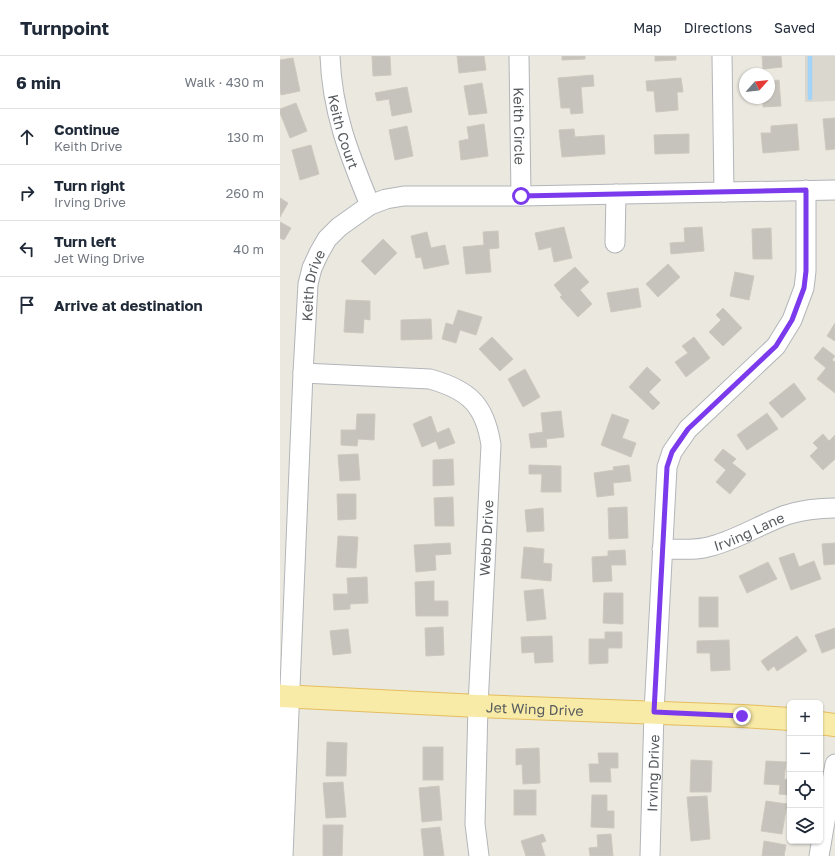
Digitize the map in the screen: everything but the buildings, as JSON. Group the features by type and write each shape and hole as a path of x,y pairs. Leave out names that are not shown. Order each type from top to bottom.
{"main road":[{"name":"Jet Wing Drive","path":"284,696 787,719"},
{"path":"823,723 835,725"}],"street":[{"name":"Keith Court","path":"330,56 330,72 338,119 348,151 370,205"},
{"name":"Keith Circle","path":"519,56 521,196"},
{"path":"722,56 724,192"},
{"name":"Irving Drive","path":"650,856 654,712 667,467 672,452 688,429 776,346 792,320 799,305 804,288 806,271 806,190"},
{"name":"Keith Drive","path":"283,856 284,696 308,284 312,268 327,239 339,227 370,205 386,199 404,196 521,196 835,190"},
{"path":"615,243 616,194"},
{"name":"Webb Drive","path":"303,373 430,379 448,384 462,391 474,402 482,413 488,428 491,445 478,706 474,824 479,856"},
{"name":"Irving Lane","path":"662,549 693,549 710,547 786,515 820,508 835,508"},
{"path":"818,856 835,764"}],"shaded area":[{"path":"805,56 835,56 835,101 805,102"}],"waterway":[{"path":"810,56 810,98"}],"route":[{"path":"521,196 806,190 806,271 804,288 799,305 792,320 776,346 688,429 672,452 667,467 654,712 742,716"}]}
